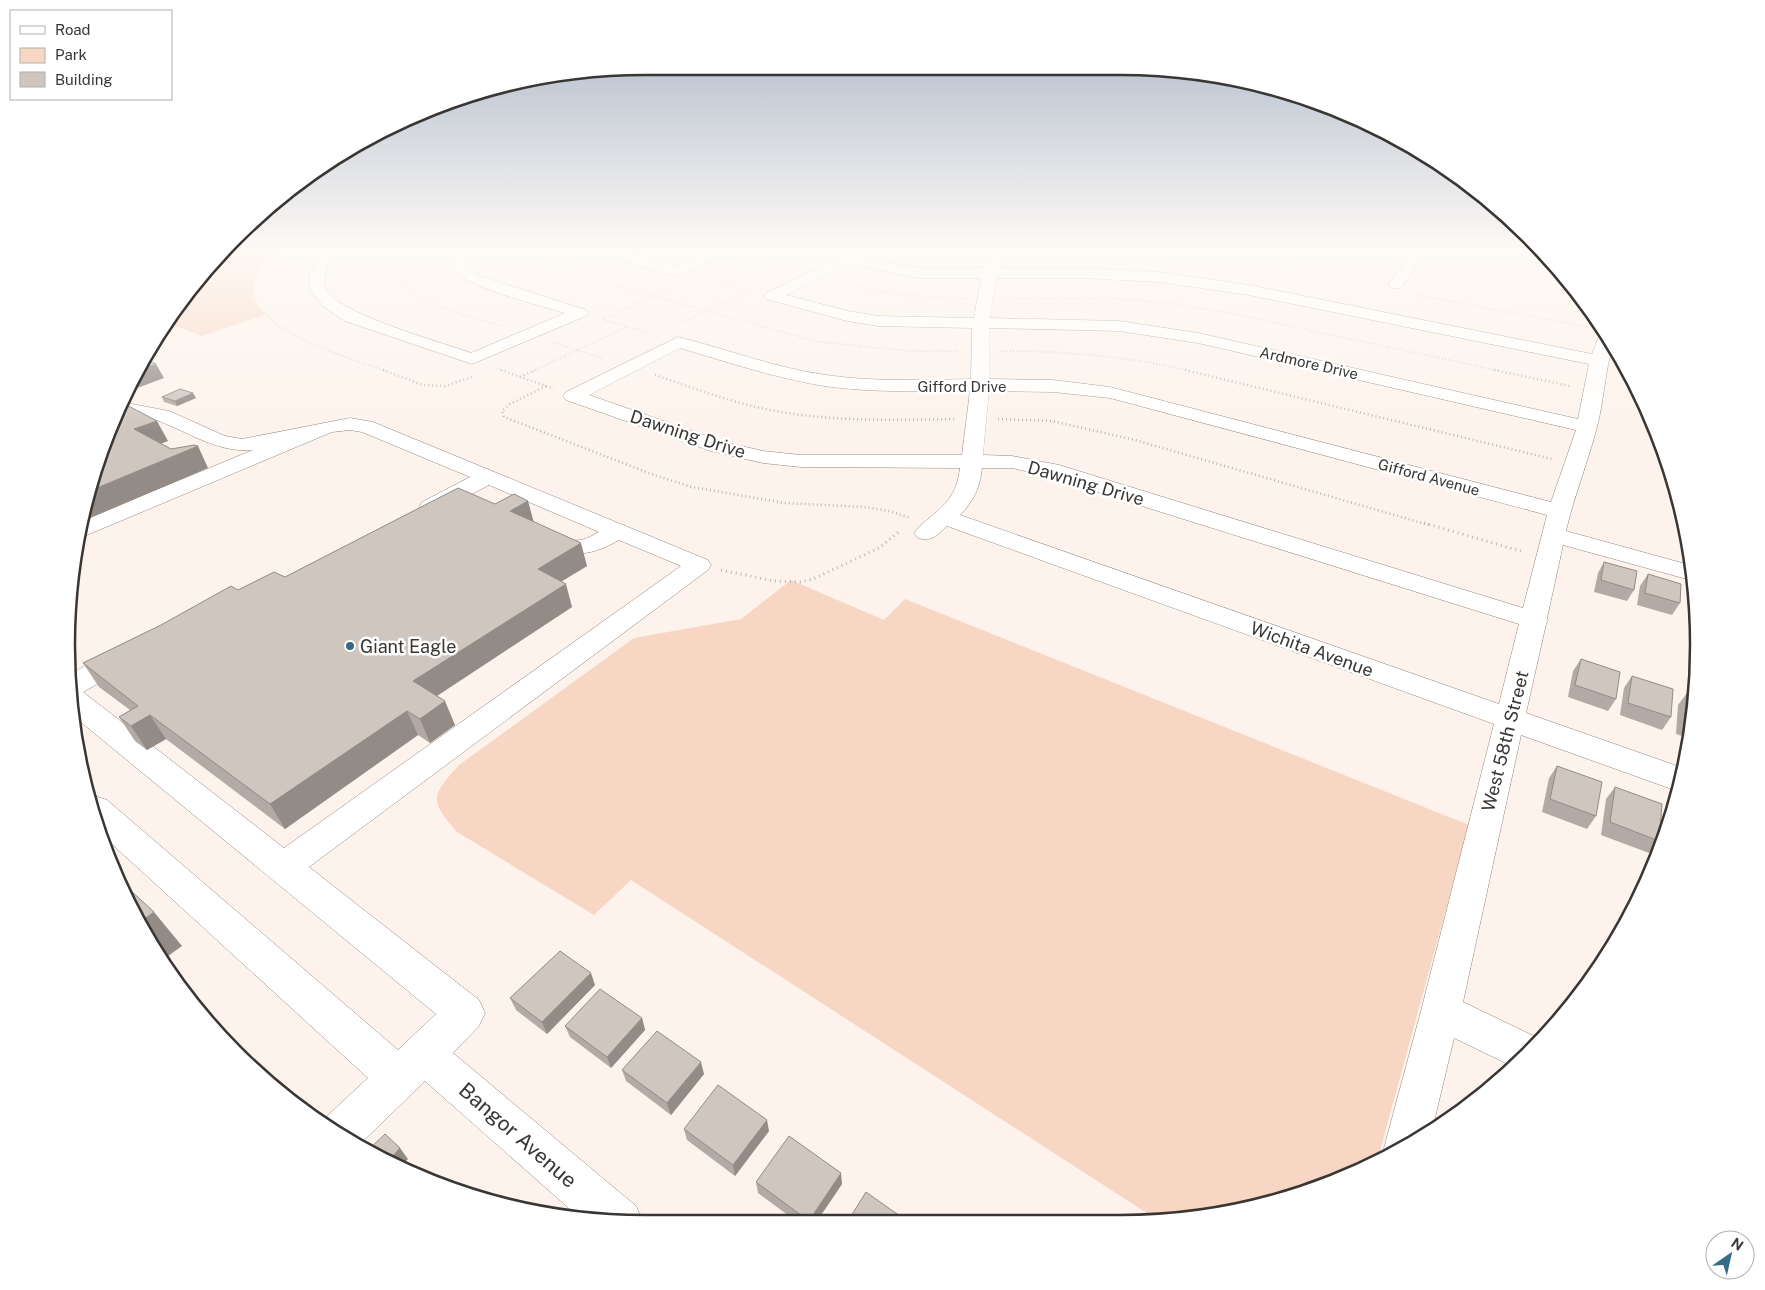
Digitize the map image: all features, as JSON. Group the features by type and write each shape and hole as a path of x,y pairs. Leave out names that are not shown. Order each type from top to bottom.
{"street":[{"path":"338,310 352,318 472,359 580,312"},
{"path":"574,310 580,312"},
{"name":"Ardmore Drive","path":"825,310 878,321 1081,324 1154,330 1198,338 1587,427"},
{"path":"921,525 959,503 969,486 970,463 980,386 981,323 983,310"},
{"path":"1384,310 1598,341"},
{"name":"West 58th Street","path":"1409,1137 1441,1011 1554,535 1587,427 1598,341"},
{"path":"573,396 621,364 678,342"},
{"name":"Gifford Drive","path":"678,342 781,372 813,379 895,386 1039,385 1084,388 1111,393 1298,442"},
{"name":"Dawning Drive","path":"573,396 718,447 763,457 801,461 1012,462 1051,470 1535,620"},
{"path":"127,408 162,415 220,442 242,445 255,444 328,427 350,424 366,426 698,566"},
{"path":"88,526 328,427"},
{"name":"Gifford Avenue","path":"1298,442 1554,535 1685,572"},
{"path":"411,516 488,477"},
{"path":"451,496 476,507"},
{"name":"Wichita Avenue","path":"921,525 1511,718 1674,777"},
{"path":"524,528 556,543 577,548 590,547 617,531"},
{"path":"283,867 698,566"},
{"path":"76,683 142,648"},
{"path":"78,704 465,1013 345,1129"},
{"path":"101,814 399,1078"},
{"path":"1441,1011 1521,1050"},
{"name":"Bangor Avenue","path":"439,1066 611,1214"}],"path":[{"path":"262,310 278,327 294,336 423,385 446,386 494,367"},
{"path":"454,310 506,327"},
{"path":"603,320 624,310"},
{"path":"1213,310 1570,386"},
{"path":"1479,310 1598,341"},
{"path":"655,335 706,311 819,342 910,351 964,351"},
{"path":"580,312 678,342"},
{"path":"520,377 627,326"},
{"path":"552,342 621,364"},
{"path":"996,351 1064,351 1107,354 1153,362 1575,465"},
{"path":"472,359 573,396"},
{"path":"655,375 765,409 820,417 869,420 956,419"},
{"path":"546,386 510,404 502,411 504,417 654,475 692,487 785,503 866,506 890,511 913,519 921,525 886,545 851,560 826,575 807,581 787,583 698,566"},
{"path":"994,419 1052,421 1554,535"}],"green space":[{"path":"184,310 262,310 265,315 202,336 178,327 170,329"},
{"path":"791,580 884,620 905,599 1469,825 1380,1152 1338,1172 1268,1196 1194,1210 1149,1214 631,880 594,915 457,832 448,821 438,805 437,798 443,784 459,765 634,638 741,619"}],"building":[{"path":"150,361 156,364 147,367"},
{"path":"180,389 193,393 175,401 162,397"},
{"path":"128,406 157,421 134,429 171,449 198,446 97,488 118,427"},
{"path":"458,488 495,504 514,494 528,501 510,511 581,543 538,569 566,584 413,681 445,701 420,719 407,711 270,804 150,715 131,726 119,717 138,706 83,663 161,625 231,586 238,590 274,572 285,577"},
{"path":"1604,562 1637,571 1634,590 1601,580"},
{"path":"1648,574 1681,584 1680,603 1645,593"},
{"path":"1581,659 1620,672 1616,699 1575,685"},
{"path":"1632,676 1673,689 1671,717 1628,703"},
{"path":"1687,693 1688,693 1684,722"},
{"path":"1557,766 1602,782 1596,816 1550,799"},
{"path":"1615,787 1662,804 1660,828 1656,840 1610,822"},
{"path":"131,891 154,912 145,918"},
{"path":"560,951 591,973 542,1022 510,998"},
{"path":"600,989 642,1018 607,1057 565,1026"},
{"path":"657,1031 701,1062 667,1103 622,1070"},
{"path":"718,1085 767,1120 733,1165 684,1129"},
{"path":"385,1134 400,1148 393,1156 373,1146"},
{"path":"789,1136 841,1173 813,1215 801,1215 756,1182"},
{"path":"866,1192 899,1215 852,1215"}],"place":[{"name":"Giant Eagle","path":"350,646"}]}
